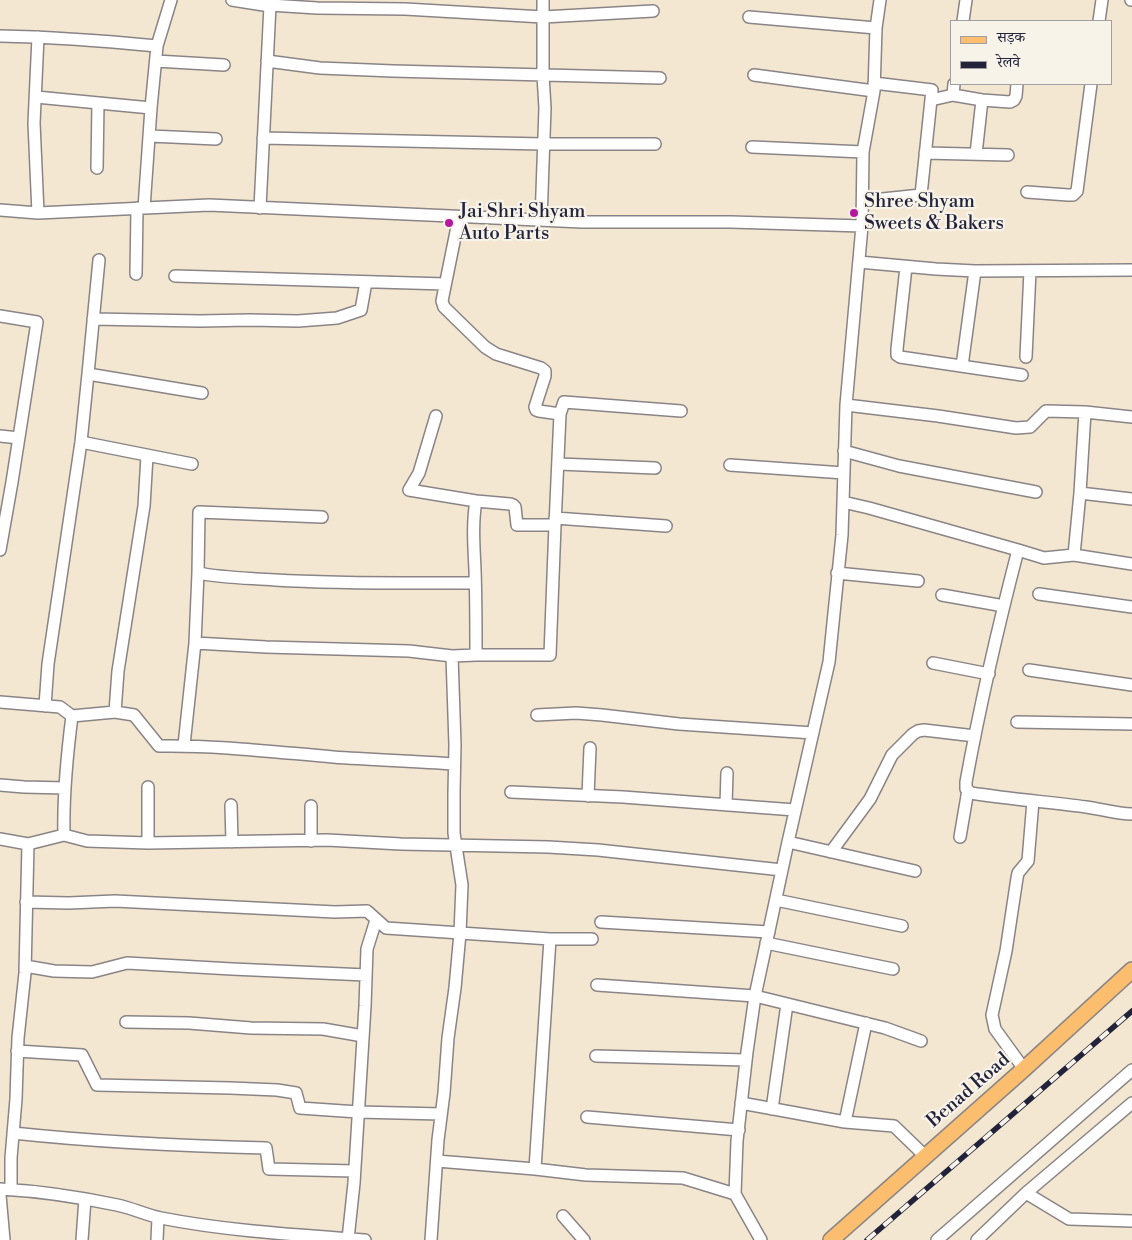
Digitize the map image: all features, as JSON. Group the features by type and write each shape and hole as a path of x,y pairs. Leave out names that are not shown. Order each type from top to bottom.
{"main road":[{"name":"Benad Road","path":"831,1240 1024,1069 1132,970"}],"street":[{"path":"136,274 157,46 171,0"},
{"path":"232,0 270,6 405,9 543,17 653,10"},
{"path":"541,220 545,108 543,0"},
{"path":"761,1240 736,1194 741,1103 754,996 829,662 842,535 846,405 862,226 863,152 874,87 876,28 880,0"},
{"path":"963,20 966,0"},
{"path":"1099,20 1102,0"},
{"path":"260,208 270,6"},
{"path":"750,17 876,28"},
{"path":"0,36 96,40 157,46"},
{"path":"38,37 34,123 38,213"},
{"path":"156,61 224,65"},
{"path":"267,61 320,68 660,78"},
{"path":"754,75 874,87 932,90 921,195 863,201"},
{"path":"931,100 954,90 982,100 1010,102 1016,96 1017,85"},
{"path":"1027,192 1074,195 1078,191 1091,85"},
{"path":"36,97 151,108"},
{"path":"976,154 982,100"},
{"path":"97,168 98,103"},
{"path":"150,136 216,139"},
{"path":"263,138 543,144 655,144"},
{"path":"752,147 863,152"},
{"path":"925,153 1008,155"},
{"path":"0,210 38,213 208,205 582,222 731,222 862,226"},
{"path":"459,217 442,301 444,307 485,347 496,354 541,368 545,371 535,407 536,410 560,414"},
{"path":"45,706 48,664 81,442 99,260"},
{"path":"859,262 975,271 1132,270"},
{"path":"906,267 898,355 900,358 1022,375"},
{"path":"962,366 975,271"},
{"path":"1026,357 1030,271"},
{"path":"175,276 446,284"},
{"path":"93,319 200,322 298,321 337,318 361,310 366,282"},
{"path":"0,316 36,322 0,550"},
{"path":"88,374 202,392"},
{"path":"195,643 409,651 452,656 550,655 560,414 564,402 681,411"},
{"path":"846,405 1016,428 1030,427 1046,411 1085,412 1132,417"},
{"path":"1074,555 1085,412"},
{"path":"436,416 419,473 409,490 513,505 515,507 517,525 555,522 666,526"},
{"path":"0,436 19,438"},
{"path":"81,442 192,464"},
{"path":"844,451 899,466 1036,492"},
{"path":"115,712 118,671 144,506 147,456"},
{"path":"559,464 655,468"},
{"path":"730,465 844,473"},
{"path":"1080,493 1132,499"},
{"path":"476,501 474,513 476,655"},
{"path":"843,502 1044,558 1074,555 1132,564"},
{"path":"184,745 195,643 198,512 322,517"},
{"path":"960,837 968,790 966,789 966,782 975,736 1018,550"},
{"path":"198,572 214,576 295,581 475,583"},
{"path":"837,573 918,581"},
{"path":"1039,594 1132,607"},
{"path":"942,595 1004,606"},
{"path":"432,1240 441,1114 460,933 462,885 454,823 455,745 452,656"},
{"path":"933,662 989,674"},
{"path":"1029,670 1132,685"},
{"path":"0,702 60,707 72,716 115,712 134,715 159,746 184,745 250,749 335,757 454,764"},
{"path":"537,715 593,714 679,724 813,733"},
{"path":"64,835 66,760 72,716"},
{"path":"1016,722 1132,724"},
{"path":"832,852 870,799 892,755 913,734 924,730 975,736"},
{"path":"588,796 590,748"},
{"path":"726,804 727,773"},
{"path":"0,785 65,788"},
{"path":"148,787 148,843"},
{"path":"968,790 971,793 1015,800 1132,814"},
{"path":"511,792 726,804 795,810"},
{"path":"1024,1069 995,1029 992,1015 1006,951 1018,873 1028,861 1033,801"},
{"path":"231,806 232,842"},
{"path":"311,806 311,841"},
{"path":"0,839 28,844 64,835 87,840 148,843 327,840 401,844 548,847 598,850 782,870"},
{"path":"788,842 915,872"},
{"path":"28,844 25,966 17,1051 16,1099 11,1158 6,1189 85,1199 119,1206 158,1218 212,1227 365,1240"},
{"path":"776,900 902,926"},
{"path":"26,902 115,901 335,912 366,911 386,928 592,939"},
{"path":"348,1239 363,1036 367,949 376,920"},
{"path":"601,922 767,938 893,969"},
{"path":"535,1169 550,938"},
{"path":"25,966 54,971 92,972 127,963 232,970 366,975"},
{"path":"597,985 754,996 885,1028 920,1041"},
{"path":"772,1109 787,1004"},
{"path":"126,1022 188,1023 251,1028 323,1029 363,1036"},
{"path":"845,1122 866,1023"},
{"path":"17,1051 82,1055 97,1084 276,1090 296,1093 300,1108 358,1112 441,1114"},
{"path":"596,1056 746,1060"},
{"path":"937,1240 1132,1070"},
{"path":"741,1103 845,1122 894,1126 925,1156"},
{"path":"977,1240 1026,1193 1132,1103"},
{"path":"587,1117 739,1130"},
{"path":"13,1133 132,1143 266,1148 269,1169 354,1172"},
{"path":"437,1161 586,1175 683,1178 736,1194"},
{"path":"1026,1193 1068,1219 1132,1222"},
{"path":"0,1195 4,1240"},
{"path":"82,1240 85,1199"},
{"path":"563,1216 584,1240"},
{"path":"157,1240 158,1218"}],"railway":[{"path":"867,1240 1132,1011"}],"place":[{"name":"Shree Shyam Sweets & Bakers","path":"854,213"},
{"name":"Jai Shri Shyam Auto Parts","path":"449,223"}]}
